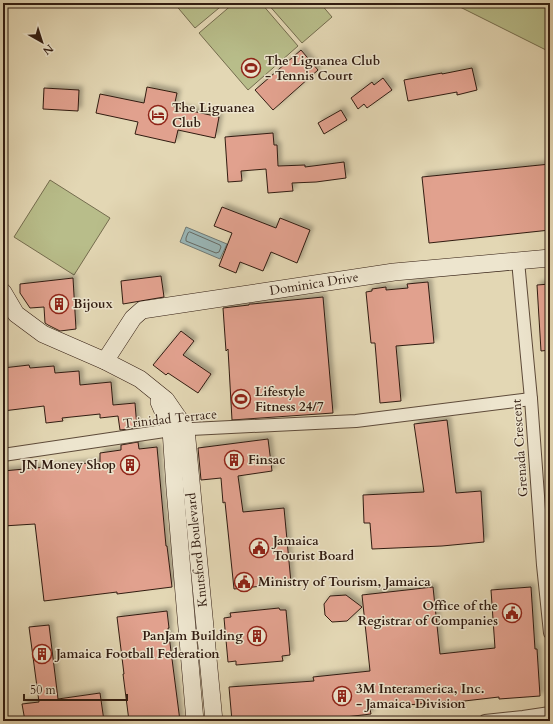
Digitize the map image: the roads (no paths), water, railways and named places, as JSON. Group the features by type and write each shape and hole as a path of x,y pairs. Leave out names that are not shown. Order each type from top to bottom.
{"main road":[{"name":"Dominica Drive","path":"105,360 133,318 142,310 394,272 550,258"},
{"name":"Knutsford Boulevard","path":"3,292 16,314 43,334 105,360 140,379 166,400 179,429 214,721"},
{"name":"Knutsford Boulevard","path":"179,429 175,497 195,721"}],"street":[{"name":"Grenada Crescent","path":"518,261 531,399 537,502 550,633"},
{"name":"Trinidad Terrace","path":"3,455 179,429 349,422 531,399"},
{"path":"485,721 550,713"}],"water":[{"path":"186,227 227,244 220,259 180,242"}],"place":[{"name":"The Liguanea Club - Tennis Court","path":"251,68"},
{"name":"The Liguanea Club","path":"158,115"},
{"name":"Bijoux","path":"59,304"},
{"name":"Lifestyle Fitness 24/7","path":"241,399"},
{"name":"Finsac","path":"234,460"},
{"name":"JN Money Shop","path":"130,465"},
{"name":"Jamaica Tourist Board","path":"259,548"},
{"name":"Ministry of Tourism, Jamaica","path":"244,582"},
{"name":"Office of the Registrar of Companies","path":"512,613"},
{"name":"PanJam Building","path":"257,636"},
{"name":"Jamaica Football Federation","path":"42,654"},
{"name":"3M Interamerica, Inc. - Jamaica Division","path":"342,696"}]}
